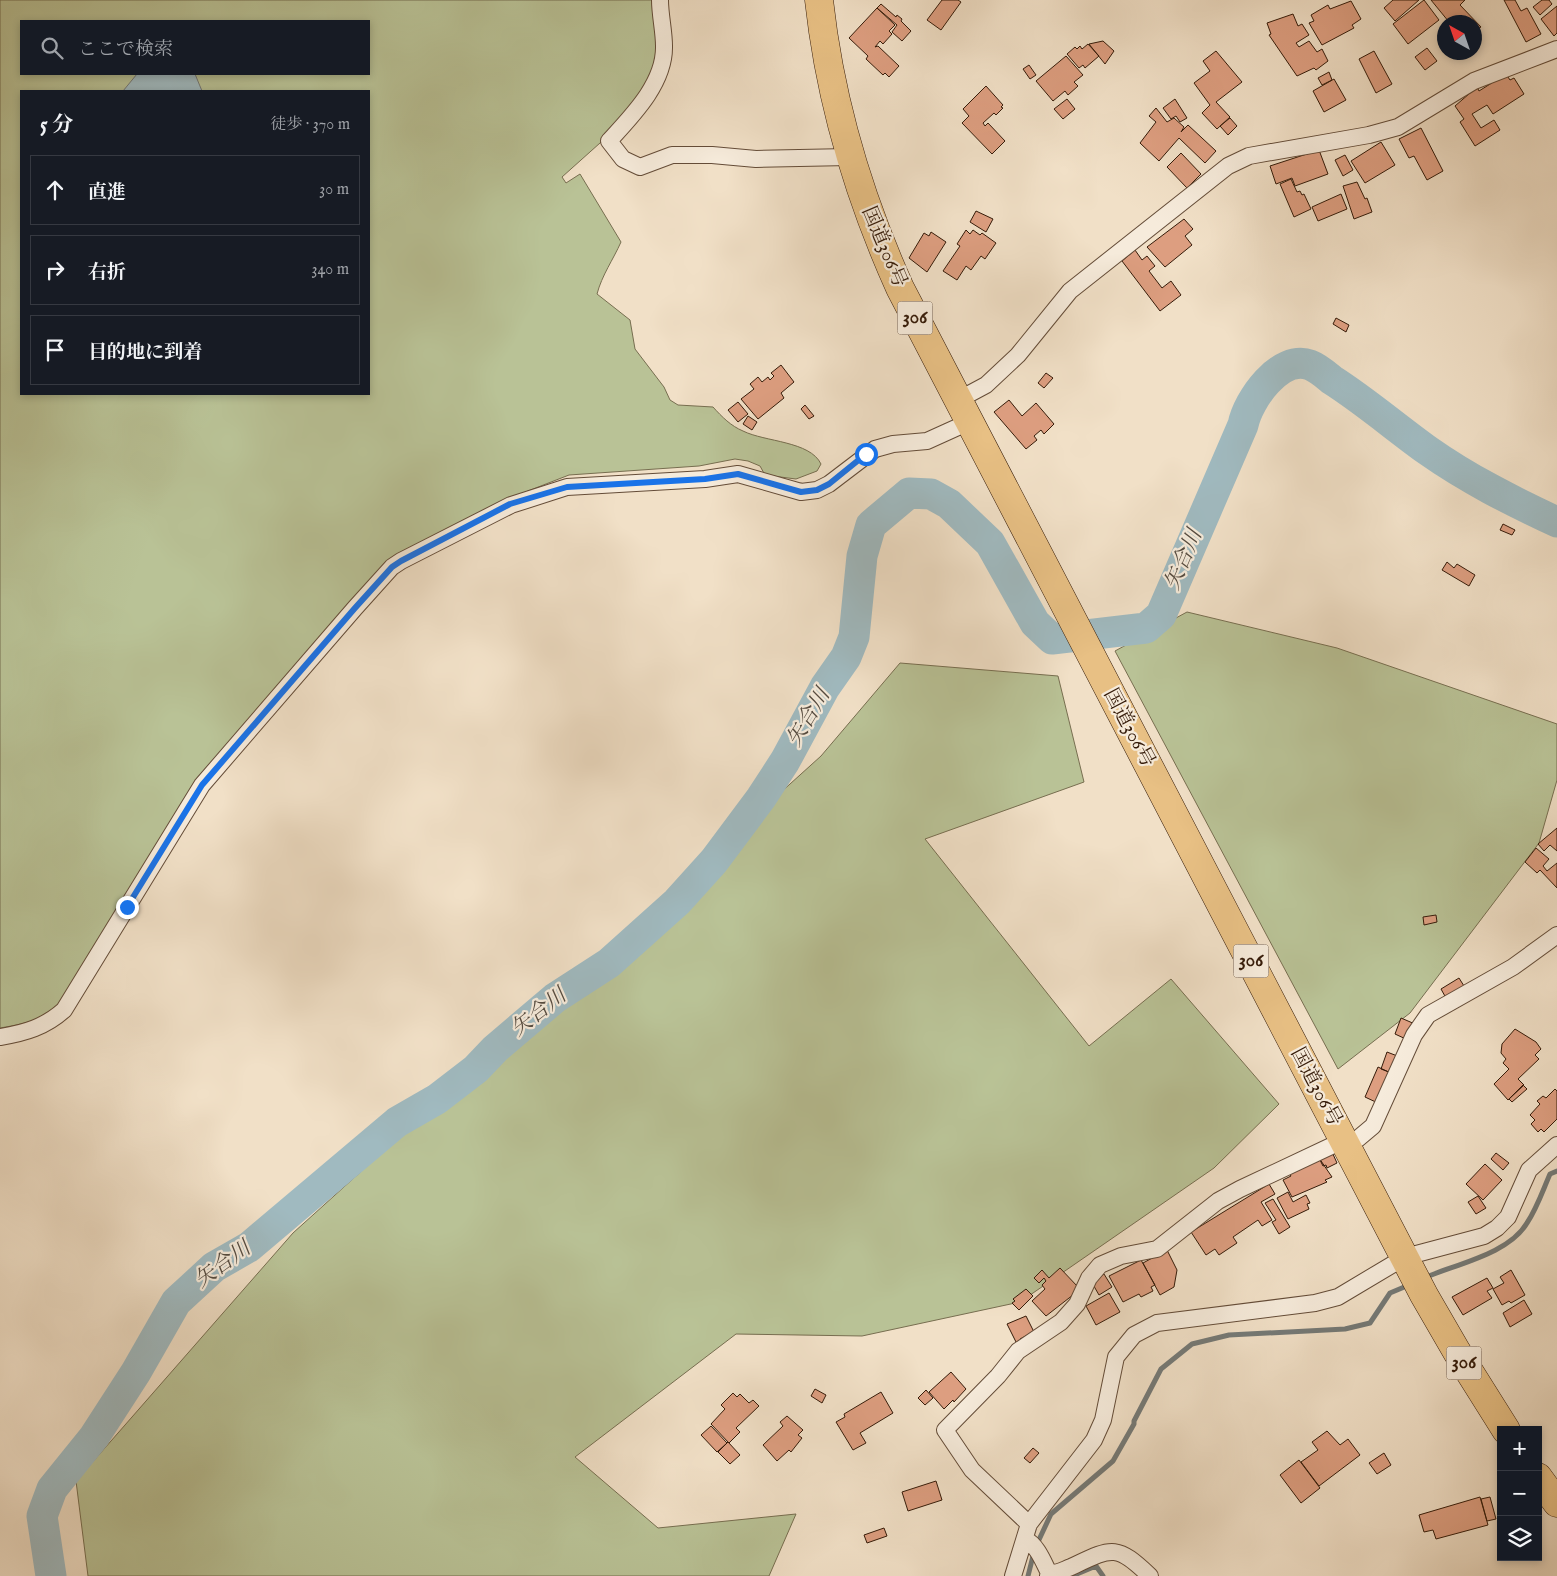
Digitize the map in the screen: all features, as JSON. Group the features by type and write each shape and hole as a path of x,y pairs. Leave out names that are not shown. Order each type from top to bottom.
{"highway":[{"name":"国道306号","path":"820,0 829,69 849,157 884,252 963,411 1424,1295 1503,1426"},
{"path":"1542,1482 1557,1503"}],"street":[{"path":"660,0 664,47 658,71 640,105 609,141 627,163 640,167 672,156 765,159 849,157"},
{"path":"0,1037 34,1030 46,1024 64,1010 202,785 355,608 388,571 401,561 510,504 567,487 705,479 738,474 801,492 817,490 829,484 875,449 893,444 927,441 963,411 986,385 1018,354 1070,291 1228,166 1250,156 1369,135 1398,127 1474,81 1557,49"},
{"path":"1150,1576 1129,1557 1123,1553 1113,1551 1092,1556 1056,1574 1049,1574 1028,1535 972,1470 945,1430 998,1376 1018,1351 1061,1322 1077,1304 1089,1278 1100,1265 1121,1256 1157,1249 1192,1220 1225,1197 1346,1144 1373,1126 1414,1035 1428,1015 1513,967 1557,935"},
{"path":"1012,1576 1028,1535 1094,1440 1103,1420 1116,1357 1134,1336 1157,1323 1315,1303 1338,1297 1407,1262 1484,1236 1497,1228 1508,1217 1529,1170 1557,1145"}],"green space":[{"path":"0,0 656,0 661,41 652,79 619,126 562,177 566,183 580,174 621,242 597,294 630,320 635,349 664,387 670,400 678,405 713,407 727,421 743,431 797,446 815,456 821,464 817,471 796,479 765,475 760,466 748,461 735,459 699,466 569,475 510,498 410,549 205,769 67,995 45,1015 20,1024 0,1028"},
{"path":"1187,612 1337,648 1557,724 1557,780 1539,843 1410,1013 1338,1069 1115,651"},
{"path":"900,663 1058,676 1084,782 925,839 1089,1046 1171,979 1279,1104 1214,1168 1020,1302 862,1336 736,1334 575,1457 658,1528 796,1514 769,1576 88,1576 76,1481 293,1233 821,756"}],"water":[{"path":"136,75 195,75 202,90 124,90"}],"building":[{"path":"942,0 958,0 961,2 941,30 927,20"},
{"path":"1393,0 1419,0 1395,21 1384,8"},
{"path":"1424,0 1437,17 1437,22 1408,44 1393,24"},
{"path":"1431,0 1465,0 1460,5 1470,15 1443,15"},
{"path":"1504,0 1515,0 1521,11 1527,8 1541,34 1526,42"},
{"path":"1542,0 1549,0 1552,4 1540,15 1533,7"},
{"path":"1351,1 1361,19 1352,25 1354,28 1322,45 1309,23 1314,21 1311,15 1328,5 1330,9"},
{"path":"881,4 896,17 897,15 902,19 901,21 911,31 902,41 892,32 897,25 877,8"},
{"path":"1557,6 1557,33 1554,36 1541,19"},
{"path":"877,8 895,25 889,31 892,34 883,44 880,41 875,47 878,46 899,66 889,77 885,73 883,75 866,59 868,56 849,38"},
{"path":"1293,14 1298,26 1302,24 1309,35 1296,43 1299,47 1309,41 1317,52 1322,49 1328,61 1316,70 1314,68 1297,76 1269,35 1271,34 1267,23"},
{"path":"1103,41 1114,51 1105,64 1089,44"},
{"path":"1088,44 1099,56 1085,68 1083,65 1079,68 1067,54 1075,47 1077,49 1080,46 1082,49"},
{"path":"1427,48 1437,61 1425,70 1415,57"},
{"path":"1216,51 1242,82 1216,102 1230,117 1217,129 1202,113 1210,105 1194,83 1210,71 1203,61"},
{"path":"1374,51 1392,84 1376,93 1359,59"},
{"path":"1066,56 1083,75 1074,82 1078,86 1068,95 1065,91 1053,101 1036,81"},
{"path":"1029,65 1036,75 1030,79 1023,69"},
{"path":"1329,72 1332,80 1322,85 1318,78"},
{"path":"1506,74 1510,80 1514,78 1524,94 1493,114 1487,105 1472,114 1481,128 1494,120 1500,130 1475,146 1460,122 1464,119 1455,106 1477,87 1479,91"},
{"path":"1334,79 1346,100 1324,112 1313,91"},
{"path":"986,86 1003,105 1001,107 1003,108 996,115 994,113 983,123 985,126 988,123 1005,141 992,154 962,123 969,116 963,109"},
{"path":"1067,99 1075,109 1063,119 1054,109"},
{"path":"1175,99 1187,118 1180,122 1176,116 1171,119 1163,108"},
{"path":"1156,108 1167,122 1174,118 1184,127 1181,132 1188,125 1216,151 1205,163 1179,138 1159,161 1140,143 1156,122 1149,116"},
{"path":"1230,118 1237,126 1228,135 1220,126"},
{"path":"1421,128 1443,171 1427,180 1414,156 1409,158 1399,139"},
{"path":"1381,142 1395,165 1365,183 1351,161"},
{"path":"1319,150 1328,174 1295,186 1292,178 1276,184 1270,166"},
{"path":"1181,153 1201,174 1187,188 1167,167"},
{"path":"1345,155 1353,170 1343,176 1335,160"},
{"path":"1291,179 1297,192 1300,191 1302,195 1304,194 1311,209 1294,217 1280,184"},
{"path":"1357,182 1365,199 1367,198 1372,212 1354,219 1343,186"},
{"path":"1341,194 1347,209 1318,221 1312,207"},
{"path":"976,211 993,219 986,232 970,222"},
{"path":"1184,219 1193,229 1185,236 1192,245 1165,267 1147,247"},
{"path":"966,230 970,234 973,230 980,235 982,233 996,243 985,259 981,256 971,270 966,266 957,280 943,271 960,246 957,244"},
{"path":"931,232 946,242 927,272 909,258 924,233 929,236"},
{"path":"1135,250 1142,260 1147,256 1155,266 1149,271 1162,288 1171,281 1181,295 1160,311 1122,261"},
{"path":"1336,318 1349,325 1346,332 1333,324"},
{"path":"781,365 794,382 781,393 784,398 758,419 741,399 754,389 750,384 758,377 762,382 768,377 770,380 774,376 771,373"},
{"path":"1046,373 1053,378 1044,388 1038,383"},
{"path":"1009,400 1022,416 1036,403 1054,424 1044,434 1041,430 1034,436 1037,440 1026,449 994,412"},
{"path":"738,402 748,414 738,422 728,410"},
{"path":"805,405 814,416 809,419 801,409"},
{"path":"748,416 757,422 752,430 743,424"},
{"path":"1503,524 1515,530 1512,535 1500,530"},
{"path":"1447,562 1454,568 1457,564 1475,575 1469,586 1442,570"},
{"path":"1557,828 1557,851 1550,845 1544,851 1538,844"},
{"path":"1536,848 1549,859 1543,866 1547,871 1557,863 1557,888 1540,870 1537,873 1525,862"},
{"path":"1436,915 1437,922 1424,925 1423,917"},
{"path":"1459,978 1464,986 1446,998 1441,989"},
{"path":"1401,1018 1415,1024 1408,1040 1395,1034"},
{"path":"1515,1029 1536,1042 1541,1049 1535,1055 1539,1059 1518,1079 1524,1085 1508,1100 1494,1084 1509,1069 1503,1063 1506,1059 1501,1053 1502,1044"},
{"path":"1387,1052 1400,1057 1394,1074 1381,1069"},
{"path":"1378,1067 1393,1074 1380,1104 1365,1097"},
{"path":"1523,1085 1527,1089 1512,1102 1509,1099"},
{"path":"1555,1089 1557,1091 1557,1119 1544,1132 1541,1129 1538,1132 1531,1124 1535,1120 1530,1115 1540,1104 1537,1101 1543,1096 1546,1098"},
{"path":"1332,1152 1337,1163 1327,1168 1326,1165 1323,1166 1319,1158"},
{"path":"1496,1153 1509,1163 1503,1170 1491,1159"},
{"path":"1319,1158 1332,1177 1325,1180 1327,1182 1292,1197 1283,1180 1291,1176 1289,1173"},
{"path":"1485,1164 1502,1180 1483,1200 1466,1184"},
{"path":"1269,1184 1275,1194 1261,1202 1272,1220 1262,1226 1258,1220 1233,1237 1237,1243 1219,1255 1215,1249 1206,1255 1191,1232"},
{"path":"1288,1192 1293,1202 1306,1195 1310,1203 1307,1204 1309,1209 1288,1219 1277,1198"},
{"path":"1478,1196 1486,1208 1476,1214 1468,1202"},
{"path":"1273,1199 1290,1227 1279,1234 1272,1222 1276,1220 1265,1203"},
{"path":"1167,1250 1177,1270 1174,1287 1160,1295 1143,1263"},
{"path":"1141,1260 1155,1285 1151,1287 1153,1291 1141,1297 1139,1294 1123,1302 1109,1276"},
{"path":"1060,1268 1078,1287 1078,1291 1046,1316 1032,1301 1045,1289 1042,1285 1046,1281 1044,1278 1039,1283 1034,1278 1042,1270 1049,1278"},
{"path":"1511,1270 1525,1295 1511,1303 1509,1301 1502,1305 1493,1289 1504,1283 1500,1277"},
{"path":"1104,1274 1112,1287 1099,1295 1091,1281"},
{"path":"1487,1278 1493,1288 1487,1291 1492,1298 1463,1315 1452,1297"},
{"path":"1026,1289 1033,1296 1019,1310 1012,1303 1015,1301 1013,1299"},
{"path":"1109,1293 1120,1312 1096,1325 1086,1306"},
{"path":"1524,1300 1532,1314 1510,1327 1503,1313"},
{"path":"1026,1316 1034,1332 1020,1339 1022,1341 1017,1344 1007,1324"},
{"path":"951,1372 966,1389 954,1402 953,1400 944,1409 929,1392"},
{"path":"815,1389 826,1395 822,1403 811,1396"},
{"path":"926,1390 933,1398 925,1405 918,1398"},
{"path":"881,1392 893,1413 860,1433 866,1443 853,1450 836,1422 845,1417 844,1414"},
{"path":"733,1393 737,1397 740,1394 749,1403 753,1400 759,1406 736,1428 740,1432 729,1443 711,1424 725,1409 721,1405"},
{"path":"787,1416 803,1430 798,1435 802,1438 791,1452 789,1450 777,1461 763,1445 783,1426 780,1422"},
{"path":"711,1426 727,1443 717,1452 701,1435"},
{"path":"1327,1431 1340,1445 1348,1439 1360,1455 1319,1486 1301,1462 1318,1450 1312,1442"},
{"path":"728,1442 740,1455 730,1464 718,1452"},
{"path":"1033,1448 1039,1453 1030,1463 1024,1458"},
{"path":"1384,1453 1391,1465 1377,1474 1369,1463"},
{"path":"1299,1460 1320,1488 1301,1503 1280,1475"},
{"path":"936,1481 942,1500 908,1511 902,1492"},
{"path":"1480,1497 1488,1525 1436,1539 1433,1530 1424,1532 1419,1515"},
{"path":"1490,1497 1496,1519 1487,1521 1481,1499"},
{"path":"884,1528 887,1536 867,1543 864,1535"}],"waterway":[{"name":"矢合川","path":"51,1576 42,1516 52,1489 94,1437 136,1372 176,1302 214,1267 249,1247 397,1122 437,1099 476,1069 495,1049 555,998 609,963 677,902 714,861 761,798 785,761 825,687 846,657 854,637 862,556 871,525 909,493 931,494 949,504 990,543 1035,623 1052,639 1146,628 1161,615 1251,404 1258,392 1277,373 1288,366 1299,363 1310,365 1319,370 1458,471 1507,498 1557,522"},
{"path":"1424,1278 1481,1257 1508,1243 1519,1234 1527,1223 1550,1174 1557,1171"},
{"path":"1037,1544 1051,1514 1113,1461 1134,1424 1161,1369 1192,1344 1229,1335 1345,1329 1370,1323 1390,1293 1409,1285"},
{"path":"1028,1576 1034,1552"},
{"path":"1072,1576 1096,1566 1103,1576"}],"route":[{"path":"127,907 202,785 355,608 392,567 401,561 510,504 567,487 705,479 738,474 801,492 817,490 829,484 866,454"}]}
